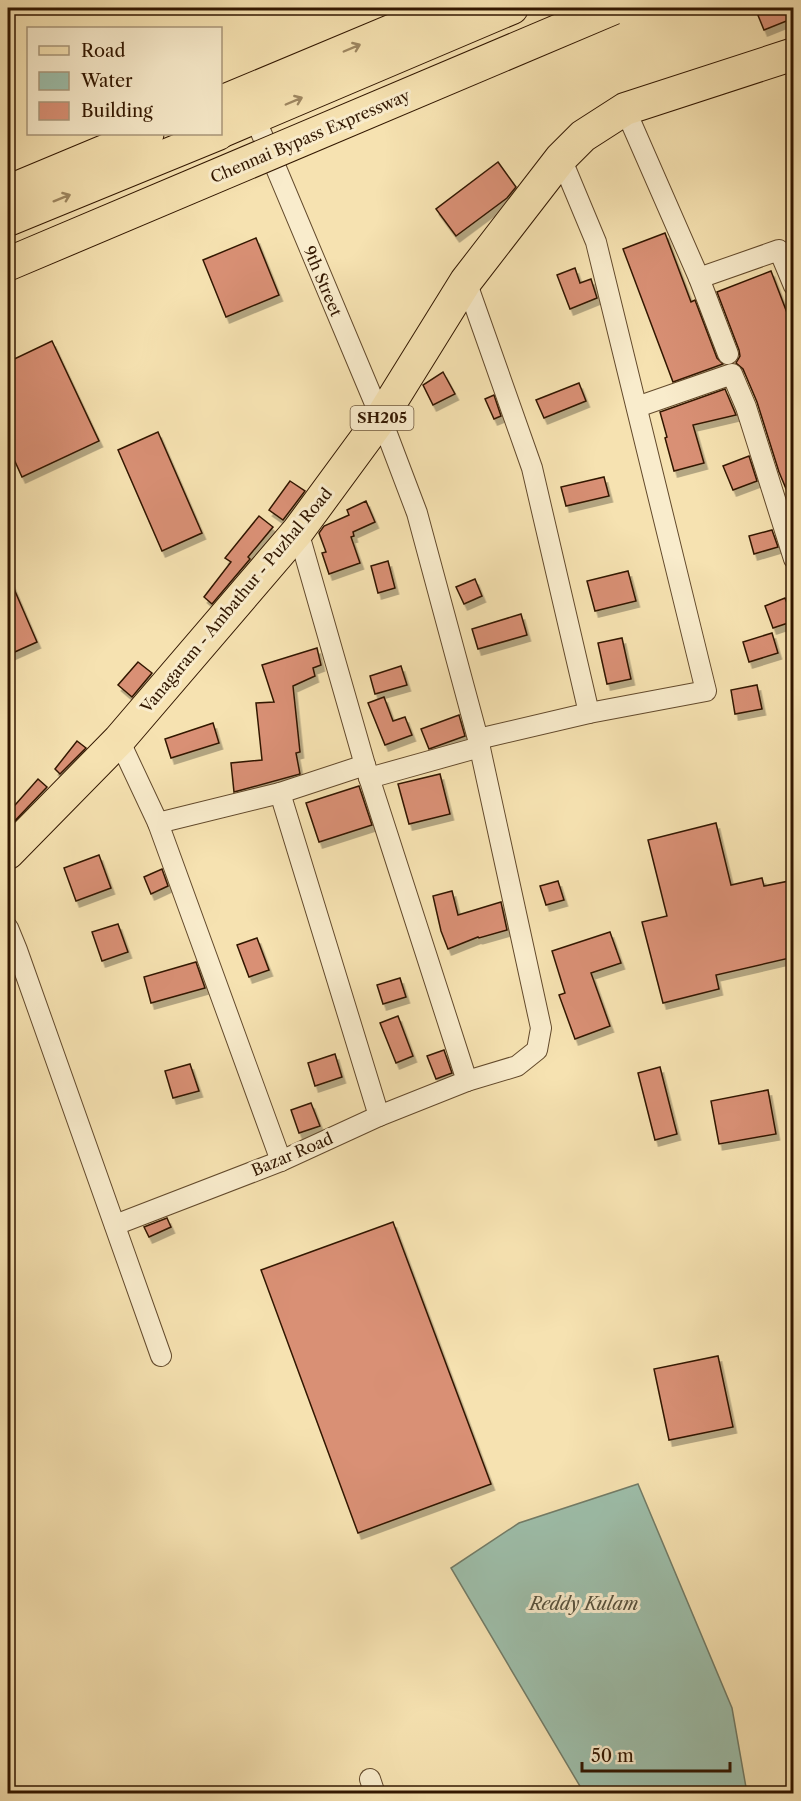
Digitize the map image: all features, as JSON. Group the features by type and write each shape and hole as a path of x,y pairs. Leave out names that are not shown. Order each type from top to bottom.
{"highway":[{"path":"222,102 447,8"},
{"name":"Chennai Bypass Expressway","path":"8,264 613,8"},
{"path":"8,192 145,135"}],"main road":[{"path":"8,249 260,131 512,8"},
{"path":"222,133 260,131 578,8"},
{"name":"Vanagaram - Ambathur - Puzhal Road","path":"8,853 119,740 298,531 381,418 466,281 561,158 583,136 625,109 794,54"},
{"path":"8,220 214,135"}],"street":[{"path":"625,109 699,278 728,354"},
{"name":"9th Street","path":"260,131 381,418 417,513 479,743"},
{"path":"158,823 367,772 589,713 706,692 596,242 561,158"},
{"path":"699,278 786,248 794,286"},
{"path":"466,281 532,468 589,713"},
{"path":"637,407 732,374 746,408 794,560"},
{"path":"298,531 367,772 467,1081"},
{"path":"119,740 158,823 281,1161"},
{"name":"Bazar Road","path":"115,1225 281,1161 379,1116 467,1081 517,1066 537,1050 541,1028 479,743"},
{"path":"280,793 379,1116"},
{"path":"8,928 18,950 161,1356"}],"water":[{"name":"Reddy Kulam","path":"638,1484 732,1708 747,1793 584,1793 451,1568 519,1523"}],"building":[{"path":"755,8 794,8 794,18 764,30"},
{"path":"498,162 516,187 507,198 456,236 436,209"},
{"path":"665,233 691,302 695,300 717,358 723,364 673,382 623,249"},
{"path":"256,238 279,295 226,317 203,260"},
{"path":"575,268 580,283 591,279 597,298 570,309 557,275"},
{"path":"771,271 794,331 792,503 779,472 757,402 743,369 736,363 740,356 739,350 717,292"},
{"path":"52,341 99,441 22,477 8,446 8,362"},
{"path":"443,372 455,394 433,405 423,385"},
{"path":"579,383 586,401 544,418 536,400"},
{"path":"725,389 736,415 693,425 704,463 674,471 660,412"},
{"path":"494,395 501,416 494,419 485,399"},
{"path":"158,432 202,533 162,551 118,450"},
{"path":"749,456 757,481 733,490 723,466"},
{"path":"604,477 609,496 566,506 561,487"},
{"path":"290,481 305,491 283,520 269,510"},
{"path":"366,501 375,522 353,532 354,536 351,537 360,563 329,574 322,553 326,552 319,533 324,526 349,515 347,510"},
{"path":"259,516 273,527 248,557 250,559 212,604 204,597 231,562 225,558"},
{"path":"772,530 778,547 754,554 749,536"},
{"path":"388,561 395,588 378,593 371,566"},
{"path":"628,571 636,601 595,611 587,581"},
{"path":"8,575 37,642 8,655"},
{"path":"475,579 482,596 464,604 456,587"},
{"path":"785,598 794,621 773,628 765,606"},
{"path":"521,614 527,635 478,649 472,629"},
{"path":"772,633 778,653 749,662 743,642"},
{"path":"622,638 631,679 607,684 598,643"},
{"path":"317,648 321,665 313,668 315,676 293,686 300,752 296,753 300,774 234,792 231,763 262,760 256,703 274,702 262,665"},
{"path":"138,662 152,673 132,697 118,685"},
{"path":"401,666 407,685 375,694 370,676"},
{"path":"757,685 762,709 735,714 731,690"},
{"path":"384,697 393,721 405,717 412,735 385,745 368,703"},
{"path":"459,715 465,736 429,749 421,729"},
{"path":"213,723 219,743 171,758 165,739"},
{"path":"77,741 86,748 60,774 55,769"},
{"path":"440,774 450,814 409,824 398,784"},
{"path":"38,779 47,787 8,828 8,813"},
{"path":"359,786 372,825 319,842 306,803"},
{"path":"716,823 731,885 762,878 764,886 794,880 794,957 716,975 719,989 663,1003 642,922 667,916 648,840"},
{"path":"99,855 111,888 76,901 64,868"},
{"path":"162,869 168,886 151,894 144,877"},
{"path":"558,881 564,900 546,905 540,886"},
{"path":"452,891 458,915 501,902 507,930 478,937 448,949 441,931 433,896"},
{"path":"118,924 128,952 102,961 92,932"},
{"path":"610,932 621,963 591,973 610,1026 575,1039 559,995 565,993 552,951"},
{"path":"257,938 269,970 249,977 237,945"},
{"path":"196,962 205,988 151,1003 144,977"},
{"path":"400,978 406,997 383,1004 377,985"},
{"path":"398,1016 413,1056 396,1063 380,1023"},
{"path":"444,1050 452,1073 436,1079 427,1056"},
{"path":"335,1054 342,1077 315,1086 308,1063"},
{"path":"190,1064 199,1091 173,1098 165,1071"},
{"path":"660,1067 677,1134 655,1140 638,1073"},
{"path":"768,1090 776,1134 719,1144 711,1101"},
{"path":"311,1103 320,1126 299,1133 291,1110"},
{"path":"167,1218 171,1227 149,1237 144,1227"},
{"path":"393,1222 491,1484 358,1533 261,1270"},
{"path":"718,1356 733,1427 669,1440 654,1369"}]}
